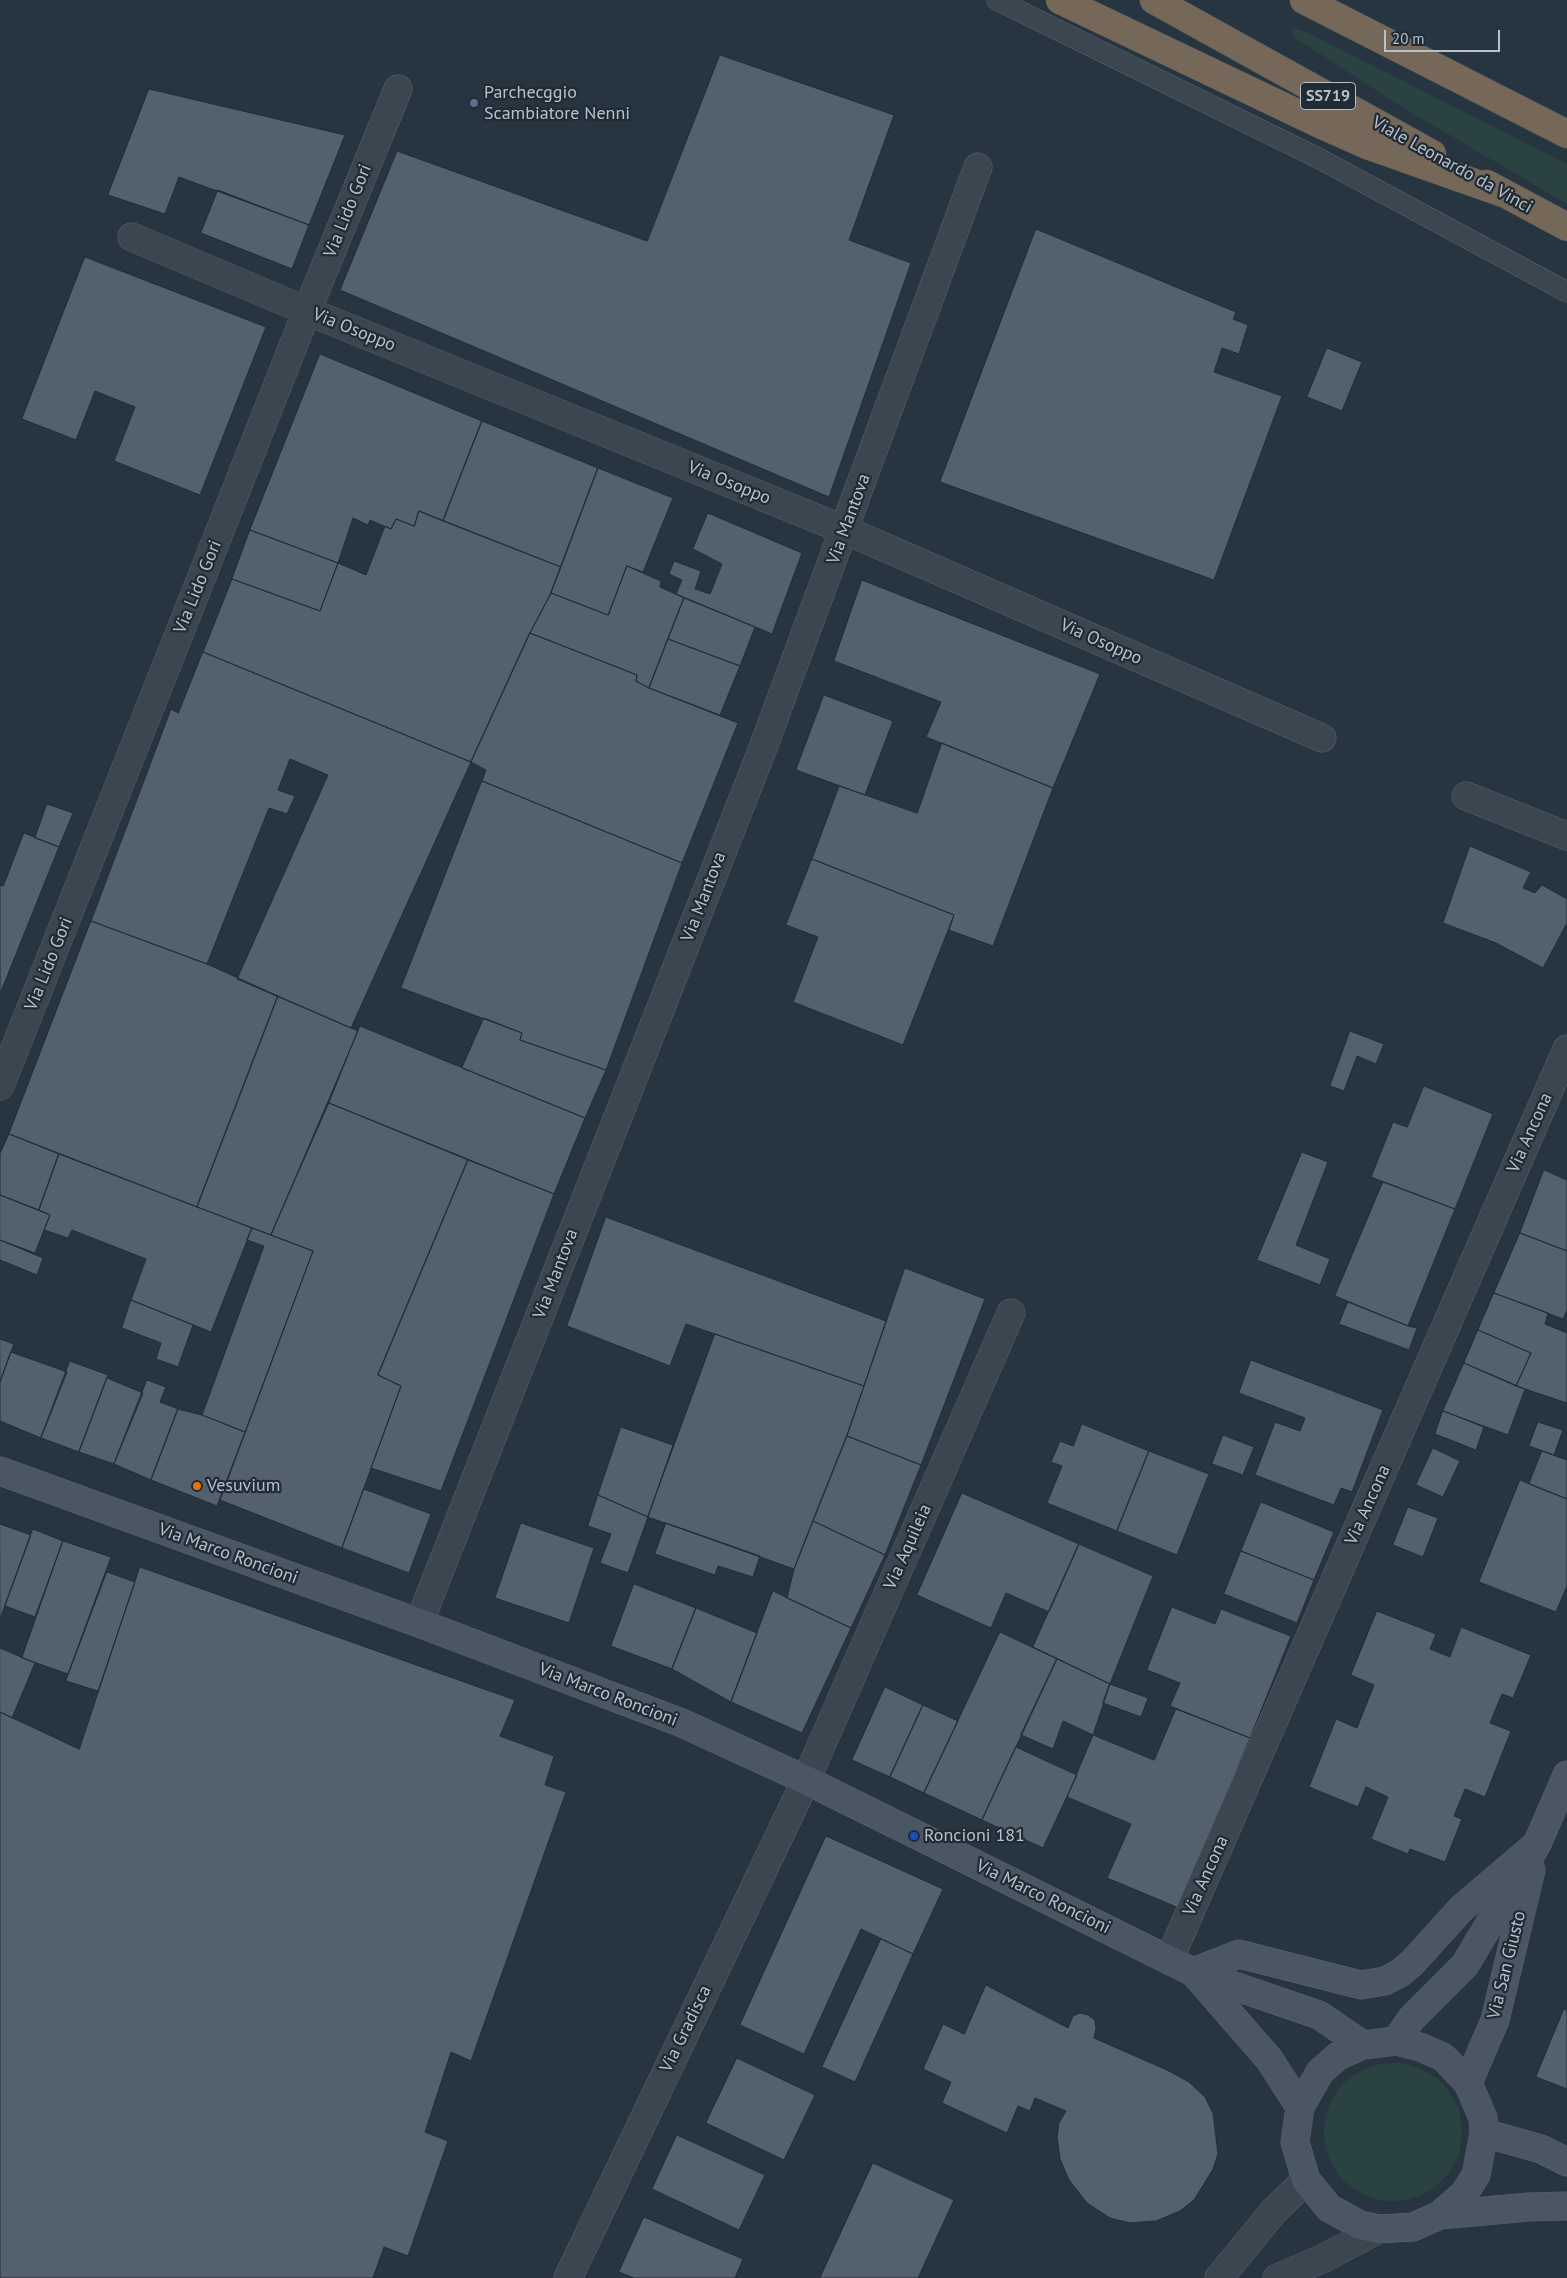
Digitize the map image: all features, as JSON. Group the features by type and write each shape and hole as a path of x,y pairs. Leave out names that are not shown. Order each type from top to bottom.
{"highway":[{"path":"1060,0 1367,145 1503,193"},
{"name":"Viale Leonardo da Vinci","path":"1154,0 1567,228"},
{"path":"1304,0 1567,134"}],"street":[{"name":"Via Lido Gori","path":"0,1086 307,311 398,89"},
{"name":"Via Mantova","path":"419,1623 761,753 978,167"},
{"name":"Via Osoppo","path":"132,237 307,311 845,530 1322,738"},
{"path":"1466,796 1567,836"},
{"name":"Via Ancona","path":"1181,1966 1567,1049"},
{"name":"Via Aquileia","path":"806,1780 1011,1313"},
{"name":"Via Marco Roncioni","path":"0,1471 419,1623 682,1723 806,1780 1181,1966 1319,2015 1364,2045"},
{"name":"Via San Giusto","path":"1396,2041 1412,2018 1465,1965 1537,1844 1567,1775"},
{"name":"Via Gradisca","path":"568,2278 806,1780"},
{"path":"1181,1966 1238,1954 1360,1984 1385,1981 1400,1973 1412,1963 1462,1908 1537,1844"},
{"name":"Via San Giusto","path":"1468,2083 1495,2020 1537,1844"},
{"name":"Via Marco Roncioni","path":"1181,1966 1269,2059 1300,2107"},
{"path":"1396,2041 1420,2046 1443,2057 1468,2083 1483,2118 1484,2134 1476,2175 1464,2194 1440,2215 1413,2227 1379,2230 1360,2225 1329,2208 1306,2180 1295,2142 1300,2107 1320,2072 1338,2056 1364,2045 1396,2041"},
{"path":"1484,2134 1541,2149 1567,2162"},
{"path":"1219,2278 1274,2211 1306,2180"},
{"path":"1440,2215 1529,2207 1567,2206"},
{"path":"1277,2278 1322,2260 1379,2230"}],"lane":[{"path":"997,0 1320,159 1567,292"}],"green space":[{"path":"1295,29 1306,32 1567,164 1567,204 1399,105 1294,37 1292,32"},
{"path":"1393,2063 1407,2064 1420,2068 1432,2074 1442,2083 1451,2093 1457,2105 1461,2118 1461,2146 1457,2159 1451,2171 1442,2181 1432,2190 1420,2196 1407,2200 1393,2201 1379,2200 1366,2196 1354,2190 1344,2181 1335,2171 1329,2159 1325,2146 1324,2132 1325,2118 1329,2105 1335,2093 1344,2083 1354,2074 1366,2068 1379,2064"}],"building":[{"path":"720,55 894,115 849,240 911,263 829,497 340,290 397,151 647,241"},
{"path":"149,89 345,135 309,225 179,177 165,214 108,195"},
{"path":"218,190 309,225 292,269 201,233"},
{"path":"1036,229 1236,312 1233,319 1248,325 1239,354 1222,348 1214,372 1282,396 1214,580 940,482"},
{"path":"85,257 266,327 200,495 114,461 135,407 95,391 76,440 22,419"},
{"path":"1327,348 1362,362 1342,411 1307,397"},
{"path":"320,354 482,421 443,521 419,511 414,526 396,519 391,529 370,520 368,525 353,518 338,563 250,530"},
{"path":"482,421 598,468 561,567 443,521"},
{"path":"598,468 673,498 643,572 627,566 608,615 551,593"},
{"path":"419,511 561,567 551,593 530,633 471,762 203,652 232,579 320,611 338,563 366,575 385,526 391,529 396,519 414,526"},
{"path":"708,513 802,553 772,634 676,594 682,580 669,574 674,561 701,571 695,589 710,594 722,564 693,549"},
{"path":"250,530 338,563 320,611 232,579"},
{"path":"627,566 661,581 660,587 684,598 649,688 636,681 637,675 530,633 551,593 608,615"},
{"path":"862,580 1100,674 1053,788 926,737 941,702 834,661"},
{"path":"684,598 755,627 740,666 668,639"},
{"path":"530,633 637,675 636,681 649,688 738,723 682,863 482,781 486,770 471,762"},
{"path":"668,639 740,666 720,715 649,688"},
{"path":"203,652 471,762 351,1028 237,979 328,775 290,759 278,790 295,796 287,814 269,808 207,964 91,921 171,709 178,713"},
{"path":"824,695 893,721 865,795 796,770"},
{"path":"942,743 1053,788 993,946 949,930 954,915 812,859 839,786 917,813"},
{"path":"482,781 682,863 606,1070 520,1040 522,1033 401,988"},
{"path":"47,804 73,813 59,847 35,838"},
{"path":"24,833 59,847 0,994 0,885 3,886"},
{"path":"1470,846 1531,872 1523,888 1535,893 1542,885 1567,899 1567,923 1543,968 1496,943 1443,923"},
{"path":"812,859 954,915 903,1045 793,1002 818,937 786,925"},
{"path":"91,921 207,964 278,996 197,1207 9,1134"},
{"path":"278,996 358,1031 271,1235 197,1207"},
{"path":"484,1018 522,1033 520,1040 606,1070 585,1118 462,1068"},
{"path":"360,1026 585,1118 554,1194 329,1103"},
{"path":"1350,1031 1384,1044 1376,1064 1357,1056 1344,1091 1330,1086"},
{"path":"1424,1086 1493,1114 1455,1209 1371,1177 1393,1122 1407,1127"},
{"path":"329,1103 468,1160 378,1375 401,1386 342,1548 220,1500 313,1251 271,1235"},
{"path":"9,1134 59,1154 39,1210 0,1195 0,1154"},
{"path":"1302,1152 1328,1162 1296,1245 1330,1259 1320,1285 1257,1260"},
{"path":"59,1154 252,1228 211,1332 131,1300 146,1259 72,1230 68,1238 44,1230 50,1215 39,1210"},
{"path":"468,1160 554,1194 441,1491 371,1468 401,1386 378,1375"},
{"path":"1544,1170 1567,1180 1567,1251 1520,1233"},
{"path":"1383,1182 1455,1209 1408,1326 1335,1296"},
{"path":"0,1195 50,1215 35,1253 0,1240"},
{"path":"606,1217 886,1321 864,1386 686,1324 670,1366 567,1326"},
{"path":"252,1228 313,1251 245,1432 202,1415 264,1246 247,1240"},
{"path":"1520,1233 1567,1251 1567,1310 1563,1319 1494,1293"},
{"path":"0,1240 43,1258 37,1275 0,1260"},
{"path":"905,1268 985,1299 921,1465 847,1436"},
{"path":"1494,1293 1548,1313 1545,1324 1567,1333 1567,1403 1516,1386 1531,1353 1478,1330"},
{"path":"131,1300 193,1325 178,1367 156,1359 161,1343 122,1328"},
{"path":"1348,1302 1417,1328 1409,1350 1339,1324"},
{"path":"1478,1330 1531,1353 1516,1386 1464,1363"},
{"path":"715,1334 864,1386 847,1436 794,1569 648,1517"},
{"path":"0,1339 14,1344 0,1382"},
{"path":"11,1352 67,1372 41,1438 0,1421 0,1382"},
{"path":"1251,1360 1383,1410 1352,1492 1341,1488 1334,1505 1255,1475 1275,1422 1300,1431 1305,1418 1239,1393"},
{"path":"70,1361 108,1375 79,1452 41,1438"},
{"path":"1464,1363 1525,1389 1508,1435 1443,1411"},
{"path":"107,1378 143,1393 114,1464 79,1452"},
{"path":"147,1380 166,1387 160,1402 178,1409 151,1480 114,1464"},
{"path":"178,1409 202,1415 245,1432 217,1506 151,1480"},
{"path":"1443,1411 1484,1427 1476,1450 1435,1434"},
{"path":"1538,1422 1563,1430 1554,1455 1529,1446"},
{"path":"1082,1424 1149,1451 1117,1531 1047,1503 1062,1466 1051,1462 1060,1441 1073,1446"},
{"path":"621,1427 673,1445 648,1517 598,1495"},
{"path":"1223,1435 1254,1447 1243,1475 1212,1464"},
{"path":"847,1436 921,1465 885,1555 813,1521"},
{"path":"1433,1448 1460,1461 1443,1497 1416,1485"},
{"path":"1149,1451 1209,1474 1177,1555 1117,1531"},
{"path":"1542,1451 1567,1460 1567,1499 1529,1484"},
{"path":"1520,1480 1567,1499 1567,1586 1556,1612 1479,1582"},
{"path":"364,1489 431,1514 409,1573 342,1548"},
{"path":"962,1493 1079,1544 1049,1612 1006,1593 991,1628 917,1595"},
{"path":"598,1495 648,1517 628,1573 600,1563 611,1534 588,1526"},
{"path":"1261,1502 1334,1532 1314,1580 1241,1551"},
{"path":"1408,1507 1438,1518 1423,1557 1393,1545"},
{"path":"813,1521 885,1555 851,1628 787,1598 794,1569"},
{"path":"521,1523 594,1548 569,1623 495,1598"},
{"path":"666,1523 760,1556 753,1577 718,1566 715,1575 655,1554"},
{"path":"0,1524 31,1535 0,1619"},
{"path":"33,1529 63,1541 35,1617 5,1606"},
{"path":"63,1541 111,1557 68,1674 22,1658"},
{"path":"1079,1544 1153,1576 1110,1684 1033,1647"},
{"path":"1241,1551 1314,1580 1297,1623 1224,1594"},
{"path":"140,1567 515,1700 500,1736 554,1756 545,1785 566,1792 471,2061 451,2052 425,2132 448,2141 408,2256 384,2247 373,2278 0,2278 0,1712 79,1749"},
{"path":"107,1572 135,1582 98,1691 66,1681"},
{"path":"634,1584 696,1608 672,1669 611,1646"},
{"path":"773,1591 851,1628 802,1733 731,1702"},
{"path":"1172,1607 1215,1624 1221,1609 1291,1636 1250,1738 1170,1706 1180,1683 1147,1670"},
{"path":"696,1608 757,1633 731,1702 672,1669"},
{"path":"1377,1611 1436,1634 1430,1649 1450,1657 1461,1627 1531,1655 1513,1698 1502,1694 1490,1723 1511,1731 1485,1797 1465,1789 1454,1816 1462,1819 1445,1862 1410,1849 1408,1854 1371,1839 1388,1797 1366,1787 1358,1807 1309,1787 1336,1719 1357,1728 1374,1685 1351,1675"},
{"path":"1000,1632 1057,1659 982,1820 924,1793"},
{"path":"0,1648 35,1663 12,1718 0,1712"},
{"path":"1057,1659 1110,1684 1093,1735 1063,1721 1053,1749 1021,1735"},
{"path":"1110,1684 1148,1698 1141,1717 1103,1703"},
{"path":"885,1687 923,1705 890,1777 852,1760"},
{"path":"923,1705 958,1721 924,1793 890,1777"},
{"path":"1176,1709 1250,1738 1179,1908 1107,1878 1131,1824 1067,1797 1093,1735 1154,1760"},
{"path":"1016,1747 1077,1775 1043,1848 982,1820"},
{"path":"826,1836 943,1889 913,1954 861,1929 804,2054 740,2025"},
{"path":"881,1939 913,1954 855,2082 822,2067"},
{"path":"986,1985 1068,2028 1073,2016 1080,2013 1088,2015 1095,2020 1094,2038 1167,2070 1189,2082 1205,2097 1213,2113 1218,2154 1213,2169 1194,2200 1180,2211 1156,2221 1130,2223 1110,2218 1087,2203 1069,2180 1060,2159 1057,2137 1059,2123 1066,2111 1035,2098 1030,2111 1018,2106 1007,2133 942,2103 951,2082 923,2069 943,2024 964,2034"},
{"path":"1564,2009 1567,2010 1567,2089 1536,2077"},
{"path":"737,2058 815,2095 784,2160 706,2123"},
{"path":"677,2135 765,2175 739,2230 652,2189"},
{"path":"873,2163 954,2200 918,2278 820,2278"},
{"path":"644,2217 743,2259 735,2278 634,2278 619,2272"}],"place":[{"name":"Parchecggio Scambiatore Nenni","path":"474,103"},
{"name":"Vesuvium","path":"197,1486"},
{"name":"Roncioni 181","path":"914,1836"}]}
